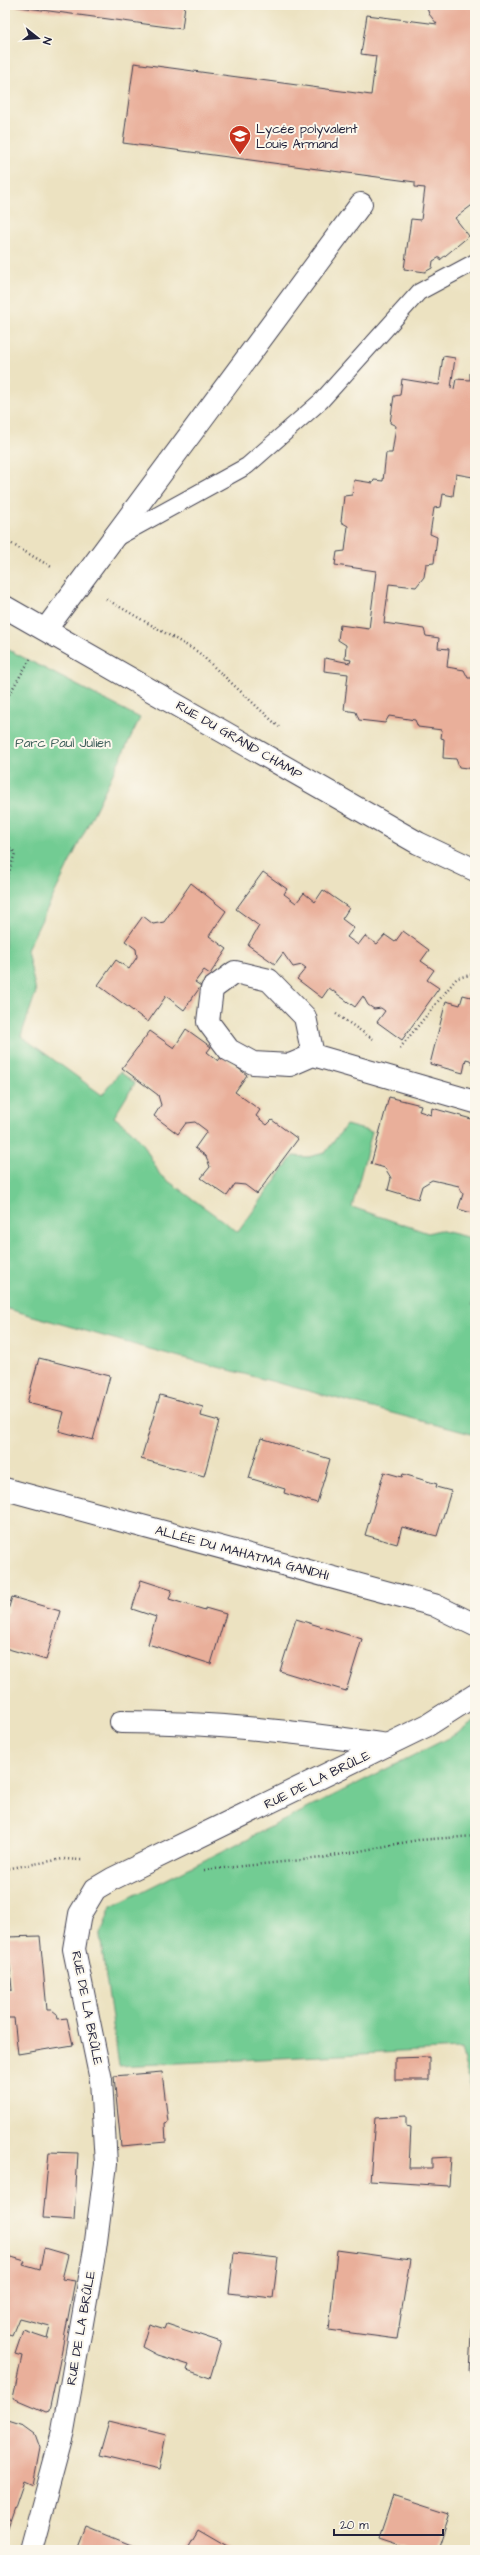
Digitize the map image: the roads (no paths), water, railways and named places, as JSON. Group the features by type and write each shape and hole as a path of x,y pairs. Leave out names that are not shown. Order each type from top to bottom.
{"street":[{"path":"46,629 361,204"},
{"name":"RUE DU GRAND CHAMP","path":"5,606 418,843 475,870"},
{"path":"313,1055 305,1017 269,980 235,972 212,989 208,1022 229,1050 253,1062 290,1065 313,1055 475,1102"},
{"name":"ALLÉE DU MAHATMA GANDHI","path":"5,1489 434,1604 475,1624"},
{"name":"RUE DE LA BRÛLE","path":"31,2550 63,2431 95,2249 106,2164 101,2080 74,1949 80,1914 95,1889 428,1725 475,1695"},
{"path":"121,1722 180,1722 307,1733 388,1745"}],"lane":[{"path":"112,541 247,466 322,401 419,292 475,262"}],"place":[{"name":"Lycée polyvalent Louis Armand","path":"240,156"}],"park label":[{"name":"Parc Paul Julien","path":"63,743"}]}
